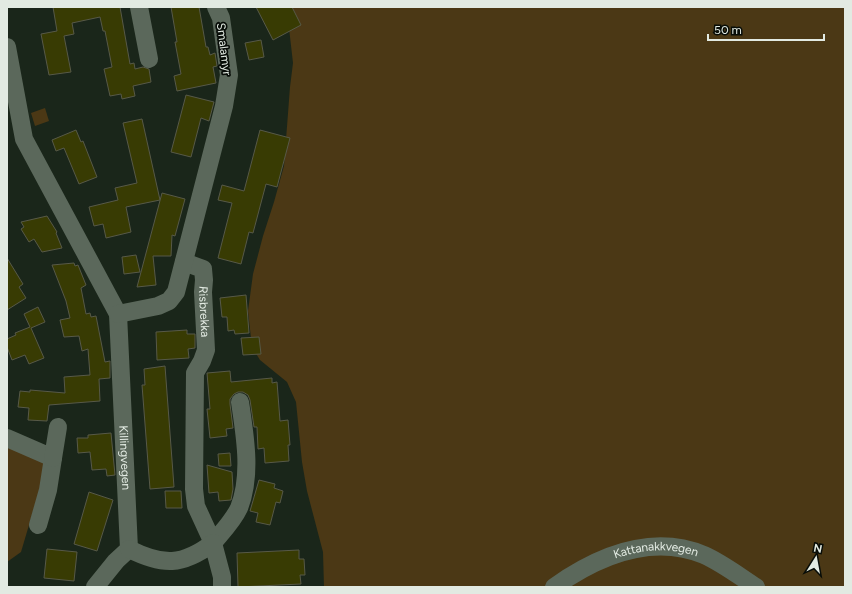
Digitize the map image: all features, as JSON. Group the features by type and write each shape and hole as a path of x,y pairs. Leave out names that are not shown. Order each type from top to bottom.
{"street":[{"path":"139,7 149,59"},
{"name":"Smalamyr","path":"184,262 224,106 229,75 221,18 216,7"},
{"name":"Killingvegen","path":"7,47 24,139 118,314 129,549"},
{"path":"118,314 158,306 169,302 176,292 184,262"},
{"name":"Risbrekka","path":"184,262 203,269 206,350 195,373 194,488 196,506 213,543 222,577 222,587"},
{"path":"95,587 116,561 129,549 147,558 164,561 178,561 199,554 213,543 229,524 238,509 246,478 244,432 240,402"},
{"path":"38,525 48,490 58,427"},
{"path":"7,438 53,458"},
{"name":"Kattanakkvegen","path":"554,587 601,560 619,553 652,546 681,548 703,555 756,587"}],"shaded area":[{"path":"283,7 845,7 845,587 324,587 323,552 307,491 302,462 296,402 287,382 260,360 252,347 248,311 253,274 284,166 293,63 289,28"},
{"path":"45,108 49,121 35,126 31,113"},
{"path":"7,444 48,461 21,552 7,562"}],"building":[{"path":"53,7 120,7 130,64 134,63 135,69 143,67 149,69 151,82 133,86 135,96 122,99 121,94 110,96 104,69 112,67 105,31 103,31 100,17 72,23 74,34 64,36 71,72 49,75 41,34 57,31"},
{"path":"171,7 199,7 206,47 208,47 210,55 215,53 217,66 213,67 216,83 177,91 174,76 181,74 175,42 177,42"},
{"path":"256,7 292,7 301,25 273,40"},
{"path":"261,40 264,57 249,60 245,43"},
{"path":"186,95 214,102 209,121 201,118 191,157 171,152"},
{"path":"142,119 160,200 126,207 131,232 106,238 103,224 94,226 89,207 118,200 115,188 137,183 123,123"},
{"path":"76,130 81,142 83,141 97,177 79,184 64,148 56,151 52,140"},
{"path":"260,130 290,138 277,187 266,184 253,233 249,232 241,264 218,258 232,203 218,200 222,185 244,191"},
{"path":"162,193 185,199 175,236 172,235 171,256 153,256 156,285 137,287"},
{"path":"47,216 57,232 56,233 62,248 42,252 34,239 29,242 21,229 24,227 21,222"},
{"path":"136,255 140,272 124,274 122,257"},
{"path":"7,258 23,284 19,287 26,298 7,310"},
{"path":"74,263 75,266 78,265 86,285 81,288 86,314 90,313 91,317 96,316 105,362 110,361 110,378 99,379 100,401 49,405 47,421 28,420 29,408 18,407 20,391 30,392 30,390 65,393 64,377 90,375 88,349 82,351 79,336 64,337 60,320 70,318 66,301 52,265"},
{"path":"246,295 249,333 235,334 234,330 228,331 227,317 222,317 220,298"},
{"path":"38,307 45,322 31,328 44,358 29,364 25,355 12,360 7,347 7,339 16,335 15,333 30,327 24,314"},
{"path":"187,330 187,334 195,334 195,348 188,349 189,358 157,360 156,332"},
{"path":"259,337 261,354 243,355 241,338"},
{"path":"165,366 174,487 150,489 142,385 145,385 144,369"},
{"path":"230,371 231,382 272,378 272,383 277,382 280,421 288,420 290,445 288,445 289,461 265,463 264,448 258,449 257,427 254,427 250,400 248,395 243,392 234,394 230,399 233,428 226,429 227,436 210,438 207,409 210,409 207,373"},
{"path":"111,433 115,475 107,476 106,469 92,470 90,452 78,453 77,438 88,438 88,435"},
{"path":"230,453 231,466 219,466 218,454"},
{"path":"207,465 232,472 233,489 231,500 219,501 218,492 209,493"},
{"path":"259,480 275,484 274,488 283,491 280,503 276,502 270,525 256,522 258,513 250,511"},
{"path":"165,491 181,491 182,508 166,508"},
{"path":"89,492 113,500 97,551 74,544"},
{"path":"47,549 77,552 74,581 44,578"},
{"path":"299,550 299,559 304,559 305,575 300,575 301,584 238,587 237,553"}]}
